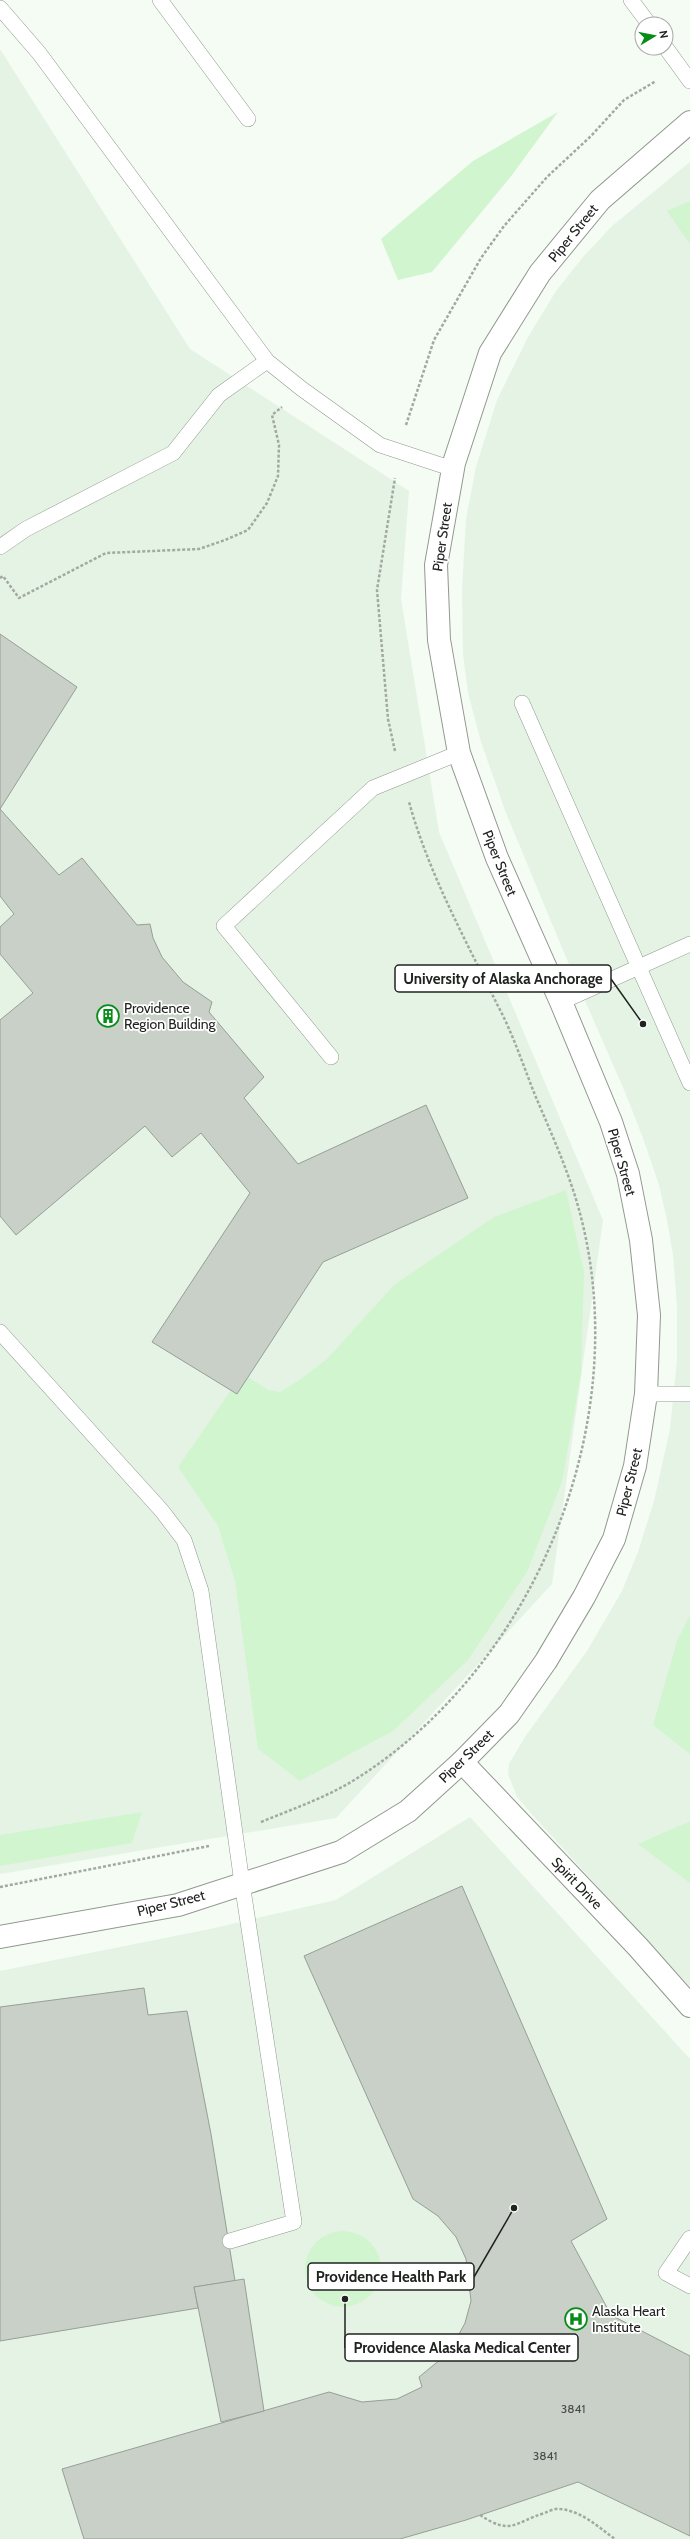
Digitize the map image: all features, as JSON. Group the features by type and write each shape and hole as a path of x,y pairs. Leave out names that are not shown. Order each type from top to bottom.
{"street":[{"name":"Piper Street","path":"0,1937 178,1905 242,1883 342,1852 408,1811 462,1762 508,1714 546,1661 584,1597 614,1539 635,1466 646,1394 649,1314 641,1240 628,1174 611,1122 561,1002 497,858 459,753 439,640 436,566 453,470 490,353 540,273 600,200 690,122"},
{"name":"Spirit Drive","path":"462,1762 638,1947 690,2006"}],"lane":[{"path":"9,0 0,8 39,53 267,361 302,389 380,444 453,470"},
{"path":"160,0 248,118"},
{"path":"631,0 643,16"},
{"path":"672,56 690,81"},
{"path":"0,547 26,529 173,453 219,395 267,361"},
{"path":"522,703 690,1083"},
{"path":"331,1057 224,926 373,788 459,753"},
{"path":"561,1002 690,944"},
{"path":"0,1332 162,1511 184,1540 201,1591 242,1883 294,2222 230,2241"},
{"path":"646,1394 690,1394"},
{"path":"690,2238 666,2273 690,2286"}],"path":[{"path":"265,1820 312,1803 361,1776 424,1728 458,1692 497,1641 525,1598 553,1543 570,1493 586,1433 595,1320 588,1258 575,1196 500,1010 455,920 414,820 388,719 377,590 394,489 397,451 434,340 482,258 504,226 547,177 591,136 624,100 679,66"},
{"path":"0,578 3,576 19,598 106,553 198,549 248,530 267,503 278,476 279,445 272,415"},
{"path":"0,1887 206,1848"},
{"path":"480,2515 496,2526 514,2526 537,2515 559,2509 584,2516 615,2539"}],"shaded area":[{"path":"0,49 190,349 409,491 401,599 439,832 603,1220 552,1584 336,1818 0,1874"},
{"path":"690,162 690,1988 528,1810 517,1797 508,1774 509,1764 525,1737 587,1651 622,1591 638,1552 654,1501 670,1429 677,1360 677,1307 673,1255 667,1220 659,1185 643,1138 625,1092 565,955 506,813 481,742 468,693 463,654 462,589 466,519 476,467 497,400 528,337 556,291 583,257 612,226"},
{"path":"470,1817 690,2059 690,2539 0,2539 0,1971 210,1929 336,1900"}],"green space":[{"path":"558,112 512,175 432,272 398,280 381,239 473,161"},
{"path":"690,201 690,244 667,211"},
{"path":"566,1190 584,1272 581,1373 562,1482 527,1572 468,1660 393,1731 300,1781 258,1749 235,1581 218,1526 178,1467 231,1390 248,1377 268,1390 280,1392 298,1381 327,1359 394,1285 494,1217"},
{"path":"690,1615 690,1754 653,1725 677,1641"},
{"path":"142,1812 132,1843 0,1866 0,1835"},
{"path":"690,1821 690,1883 638,1844"},
{"path":"336,2231 350,2231 364,2237 375,2248 381,2262 381,2276 378,2284 370,2296 364,2301 350,2307 336,2307 322,2301 311,2290 305,2276 305,2262 311,2248 322,2237"}],"building":[{"path":"0,634 77,687 0,809"},
{"name":"Providence Region Building","path":"0,809 59,875 82,858 137,925 150,924 153,938 162,957 183,982 212,1002 209,1012 264,1077 244,1098 298,1164 426,1105 468,1198 323,1262 237,1394 152,1342 250,1193 201,1133 172,1157 145,1126 16,1235 0,1216 0,1020 33,993 0,954 0,927 14,914 0,896"},
{"path":"462,1886 607,2219 571,2241 611,2315 690,2356 690,2536 578,2482 466,2520 400,2539 84,2539 62,2469 329,2392 362,2402 397,2399 422,2387 419,2377 441,2359 458,2336 465,2323 471,2301 466,2259 456,2237 438,2216 413,2199 304,1956"},
{"path":"144,1988 148,2015 187,2011 211,2134 235,2281 194,2287 198,2308 0,2341 0,2007"},
{"path":"244,2279 264,2411 221,2422 194,2287"}],"place":[{"name":"Providence Region Building","path":"108,1016"},
{"name":"University of Alaska Anchorage","path":"643,1024"},
{"name":"Providence Health Park","path":"514,2208"},
{"name":"Providence Alaska Medical Center","path":"345,2299"},
{"name":"Alaska Heart Institute","path":"576,2319"}]}
